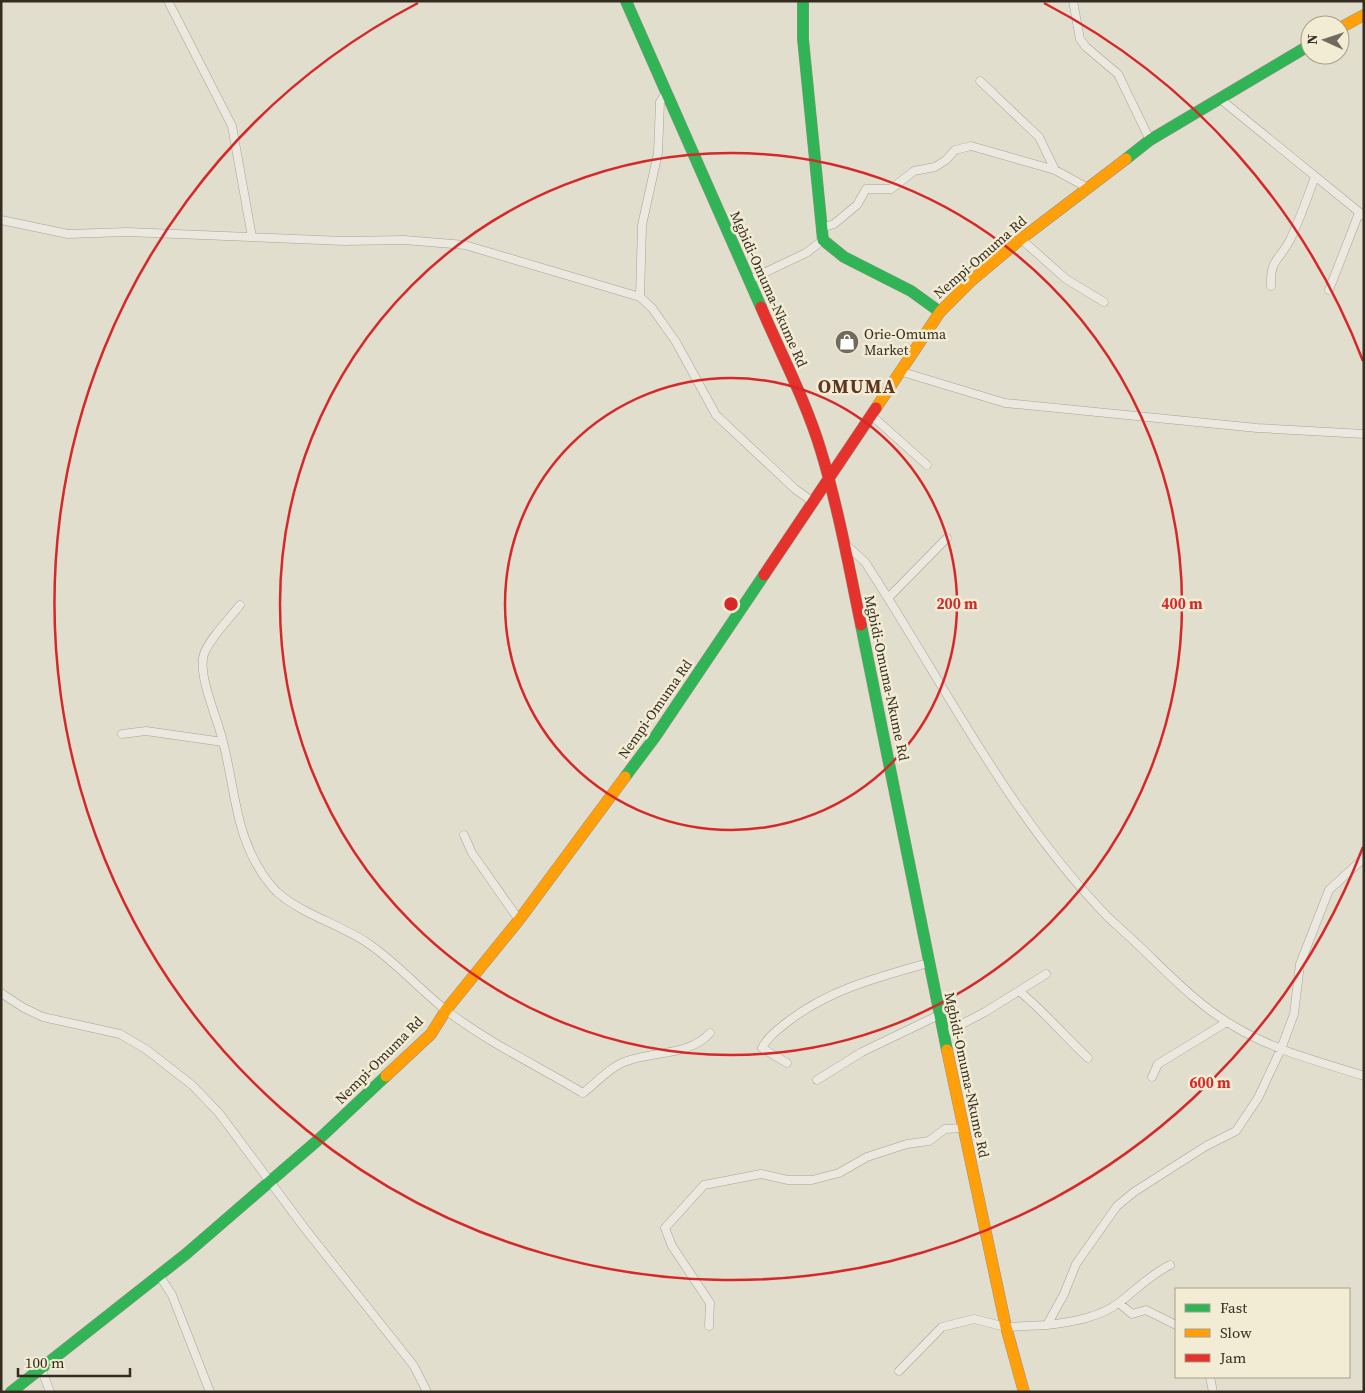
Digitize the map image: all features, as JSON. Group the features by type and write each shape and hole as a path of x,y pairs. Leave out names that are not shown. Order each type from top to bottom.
{"street":[{"path":"168,1 232,126 252,236"},
{"name":"Mgbidi-Omuma-Nkume Rd","path":"626,1 808,415 828,478 844,543 962,1128 1006,1327 1024,1392"},
{"path":"803,1 803,40 822,240 844,257 911,291 940,312"},
{"path":"1073,1 1080,39 1086,47 1118,74 1150,140"},
{"path":"1350,23 1364,15"},
{"name":"Nempi-Omuma Rd","path":"11,1392 159,1275 270,1182 318,1140 430,1034 446,1010 519,920 656,737 940,312 1021,239 1086,187 1150,140 1300,51"},
{"path":"980,81 1039,137 1054,170"},
{"path":"640,297 642,225 658,152 660,102 666,93"},
{"path":"1219,98 1361,215 1329,290"},
{"path":"821,228 834,224 857,205 866,189 891,190 914,171 935,167 961,147 971,146 1054,170 1086,187"},
{"path":"1272,286 1271,273 1274,262 1289,242 1315,176"},
{"path":"1,220 68,234 127,232 344,241 404,240 465,246 640,297 652,308 676,342 716,415 795,489 813,502"},
{"path":"1021,239 1066,279 1104,302"},
{"path":"749,280 806,253 822,240"},
{"path":"899,371 1005,403 1257,428 1362,436"},
{"path":"871,415 927,465"},
{"path":"888,598 947,538"},
{"path":"844,543 865,562 997,776 1074,880 1104,913 1168,975 1227,1022 1281,1049 1364,1076"},
{"path":"240,605 204,653 203,666 205,681 230,769 239,825 245,842 258,866 277,892 298,906 352,932 374,948 446,1010 478,1033 583,1093 624,1061 678,1050 701,1042 710,1033"},
{"path":"122,734 146,731 223,742"},
{"path":"464,835 472,853 519,920"},
{"path":"1046,1325 1064,1294 1076,1264 1117,1206 1134,1192 1206,1146 1236,1132 1258,1098 1281,1049 1294,1014 1300,964 1329,890 1364,858"},
{"path":"787,1063 762,1048 767,1039 802,1010 847,988 928,963"},
{"path":"943,1034 985,1012 1046,974"},
{"path":"1019,991 1049,1017 1088,1058"},
{"path":"1,993 34,1013 76,1026 108,1030 120,1034 147,1050 192,1085 219,1113 270,1182 414,1366 427,1392"},
{"path":"817,1080 862,1052 939,1015"},
{"path":"1152,1076 1158,1064 1227,1022"},
{"path":"709,1326 710,1303 672,1246 665,1228 704,1184 762,1174 788,1180 812,1180 839,1173 866,1157 907,1144 929,1141 945,1129 962,1128"},
{"path":"899,1371 942,1327 974,1318 1006,1327 1080,1321 1119,1303 1154,1273 1170,1265"},
{"path":"159,1275 175,1302 210,1392"},
{"path":"1119,1303 1132,1314 1146,1310 1175,1324"},
{"path":"41,1368 50,1392"},
{"path":"1210,1378 1213,1392"}],"traffic: fast":[{"path":"626,1 761,307"},
{"path":"803,1 803,39 823,240 844,257 911,291 940,312"},
{"path":"1126,159 1150,140 1300,51"},
{"path":"625,777 655,737 764,575"},
{"path":"861,625 947,1050"},
{"path":"11,1392 186,1254 318,1140 386,1076"}],"traffic: slow":[{"path":"1350,23 1364,15"},
{"path":"876,408 940,312 970,282 1021,239 1126,159"},
{"path":"386,1076 431,1034 446,1010 519,920 625,777"},
{"path":"947,1050 1006,1327 1024,1392"}],"traffic: jam":[{"path":"761,307 801,396 821,451 838,515 861,625"},
{"path":"764,575 876,408"}],"place":[{"name":"Orie-Omuma Market","path":"847,342"}],"district":[{"name":"OMUMA","path":"857,386"}]}
